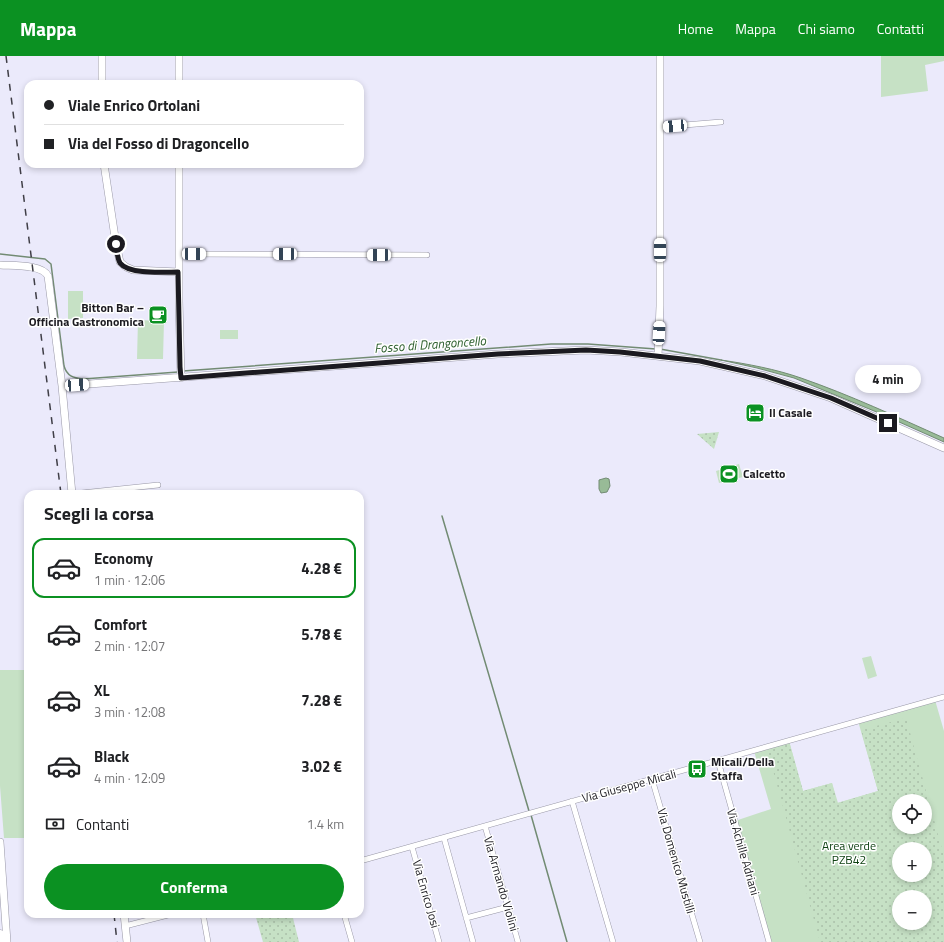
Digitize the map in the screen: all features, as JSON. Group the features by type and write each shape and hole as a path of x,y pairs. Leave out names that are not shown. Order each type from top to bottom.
{"main road":[{"path":"0,934 1,942"}],"street":[{"path":"102,56 102,80"},
{"path":"179,80 180,56"},
{"path":"658,351 660,306 660,56"},
{"path":"660,127 721,122"},
{"path":"105,168 120,262 133,270 178,272"},
{"path":"179,168 178,272 181,376"},
{"path":"179,254 427,255"},
{"path":"0,265 36,268 43,270 47,274 62,386 72,490"},
{"path":"62,386 181,376 506,354 586,350 620,352 658,351 729,367 798,386 843,403 944,448"},
{"path":"110,490 158,485"},
{"name":"Via Giuseppe Micali","path":"364,860 944,697"},
{"name":"Via Achille Adriani","path":"718,761 769,942"},
{"name":"Via Domenico Mustilli","path":"652,779 700,942"},
{"path":"572,801 613,942"},
{"name":"Via Armando Violini","path":"485,826 518,942"},
{"path":"444,838 473,942"},
{"path":"0,842 7,942"},
{"name":"Via Enrico Josi","path":"412,847 439,942"},
{"path":"466,918 508,907"},
{"path":"124,918 127,942"},
{"path":"125,926 156,918"},
{"path":"205,918 208,942"},
{"path":"345,918 352,942"}],"green space":[{"path":"881,56 944,56 944,61 925,65 928,91 881,97"},
{"path":"68,291 83,291 83,318 68,319"},
{"path":"138,320 164,321 163,359 137,359"},
{"path":"220,330 238,330 238,339 220,339"},
{"path":"719,432 714,449 697,434"},
{"name":"Calcetto","path":"739,464 743,477 719,483 716,471"},
{"path":"871,656 877,676 868,679 862,658"},
{"path":"0,670 24,670 24,838 4,838 0,786"},
{"name":"Area verde PZB42","path":"935,700 944,731 944,942 769,942 735,821 771,809 754,751 789,741 803,791 832,783 837,803 878,791 858,721"},
{"name":"Area verde PZB42","path":"906,718 927,794 892,794 892,834 932,834 932,812 944,856 944,942 820,942 768,752 789,741 803,791 832,783 838,803 878,791 861,730"},
{"path":"256,918 293,918 299,942 263,942"}],"shaded area":[{"path":"721,360 771,369 819,385 873,406 944,438 944,442 794,378"},
{"path":"606,478 609,479 610,486 607,492 601,493 599,489 599,480"}],"waterway":[{"name":"Fosso di Drangoncello","path":"0,254 45,259 51,264 64,366 71,376 83,379 178,372"},
{"name":"Fosso di Drangoncello","path":"183,371 551,344 588,344 656,349"},
{"name":"Fosso di Drangoncello","path":"660,349 721,360"},
{"path":"442,516 529,811"},
{"path":"531,815 567,942"}],"railway":[{"path":"6,56 60,490"},
{"path":"114,918 117,942"}],"place":[{"name":"Bitton Bar – Officina Gastronomica","path":"158,315"},
{"name":"Il Casale","path":"755,413"},
{"name":"Calcetto","path":"729,474"},
{"name":"Micali/Della Staffa","path":"697,769"}],"route":[{"path":"116,244 118,259 122,265 126,267 133,270 178,272 181,378 498,354 586,350 620,352 700,361 765,376 831,398 888,423"}]}
